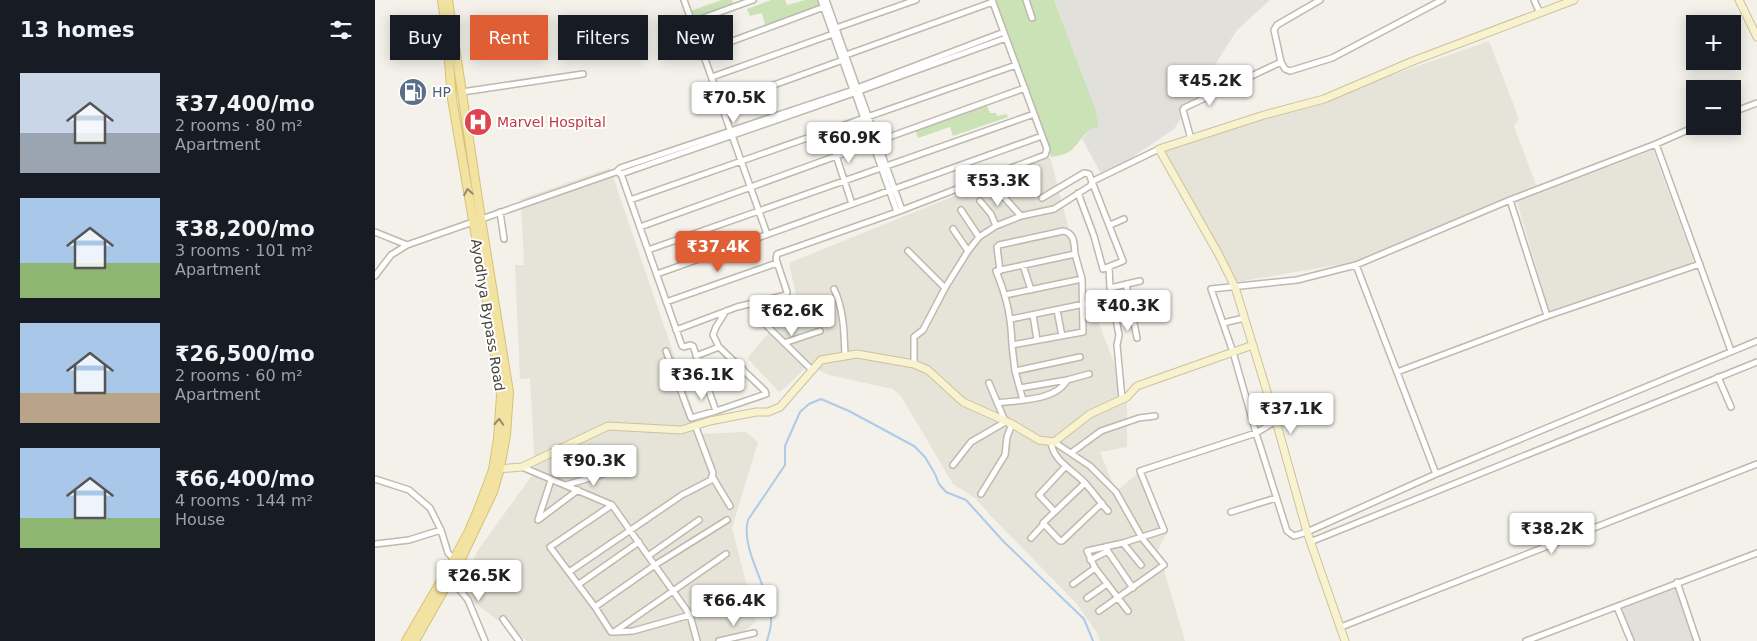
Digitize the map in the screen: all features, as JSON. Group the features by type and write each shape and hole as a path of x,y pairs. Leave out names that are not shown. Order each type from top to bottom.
{"main road":[{"name":"Ayodhya Bypass Road","path":"441,0 447,36 451,94 477,220"},
{"name":"Ayodhya Bypass Road","path":"406,641 472,532 497,469 501,395 462,92 448,0"},
{"path":"449,78 459,77"},
{"path":"451,94 462,92"},
{"name":"Ayodhya Bypass Road","path":"415,641 450,578 456,561"}],"street":[{"path":"684,0 689,15"},
{"path":"711,15 753,0"},
{"path":"826,0 824,8 835,31"},
{"path":"826,0 844,58 899,211"},
{"path":"711,77 916,0"},
{"path":"1026,0 1032,18"},
{"path":"1320,0 1277,26 1274,30 1281,62 1285,69 1290,71 1332,58 1441,0"},
{"path":"1534,0 1540,13"},
{"path":"914,364 913,337 923,330 968,250 979,237 997,226 1021,216 1054,209 1090,186 1093,181 1159,149 1264,115 1324,99 1413,61 1574,0"},
{"path":"1739,0 1757,37"},
{"path":"677,330 726,311 786,295 787,292 775,256 777,254 899,211 1045,155 1047,149 993,1 721,104"},
{"path":"733,41 824,8"},
{"path":"716,411 692,345 682,346 619,173 620,168 856,91 1005,35"},
{"path":"706,60 767,234"},
{"path":"1191,139 1184,108 1281,62"},
{"path":"630,200 1016,65"},
{"path":"462,92 583,74"},
{"path":"639,227 1025,88"},
{"path":"1741,109 1757,103"},
{"path":"648,250 1034,114"},
{"path":"828,131 852,204"},
{"path":"1686,131 1510,200 1356,265 1297,280 1211,289 1233,352 1256,433 1287,530 1294,536 1307,532 1436,474 1757,341"},
{"path":"657,274 1042,136"},
{"path":"1655,144 1731,351"},
{"path":"1159,149 1235,287 1276,421 1310,542 1345,641"},
{"path":"375,276 391,256 407,245 619,173"},
{"path":"1042,198 1084,173 1089,174 1123,261 1103,269 1078,194"},
{"path":"1003,196 1021,216"},
{"path":"1510,200 1547,316"},
{"path":"979,201 991,214 997,226"},
{"path":"961,210 979,237"},
{"path":"500,212 504,239"},
{"path":"1110,225 1124,219"},
{"path":"953,229 968,250"},
{"path":"375,232 407,245"},
{"path":"1000,270 997,251 999,245 1063,232 1069,232 1072,236 1082,279 1084,304 1083,332 1012,345"},
{"path":"909,251 945,288"},
{"path":"1023,400 1015,371 1011,319 996,271 1075,254"},
{"path":"667,302 777,262"},
{"path":"1397,372 1547,316 1700,264"},
{"path":"1023,265 1031,290"},
{"path":"1356,265 1436,474"},
{"path":"1109,267 1110,288 1119,334 1117,345 1122,399"},
{"path":"1005,295 1082,279"},
{"path":"1110,288 1139,281"},
{"path":"1125,284 1137,338"},
{"path":"834,289 843,316 845,354"},
{"path":"1011,319 1084,304"},
{"path":"1057,310 1062,336"},
{"path":"665,351 691,418 765,394 765,391 719,347 713,334 726,311"},
{"path":"802,311 771,320 765,324 812,370"},
{"path":"1033,315 1037,340"},
{"path":"1223,323 1244,318"},
{"path":"784,342 820,331"},
{"path":"1108,511 1085,483 1057,457 1052,449 1053,442 1090,414 1127,397 1137,386 1253,346"},
{"path":"696,356 719,347"},
{"path":"497,469 522,467 608,426 681,430 710,420 773,410 780,407 821,360 845,354 857,354 914,364 929,370 963,402 1008,422 1039,440 1053,442 1071,453 1090,466 1116,492 1141,538 1164,565 1099,611"},
{"path":"1015,371 1080,357"},
{"path":"1310,542 1757,362"},
{"path":"706,384 743,369"},
{"path":"1021,388 1089,374"},
{"path":"1718,377 1731,406"},
{"path":"997,403 1048,396 1065,385 1067,380"},
{"path":"981,494 1005,455 1007,437 1008,422 997,403 989,383"},
{"path":"1071,453 1101,431 1137,418 1155,416"},
{"path":"1127,611 1095,568 1087,551 1106,549 1164,530 1140,471 1256,433 1276,421"},
{"path":"953,465 971,442 1008,422"},
{"path":"569,572 682,495 711,480 713,473 695,425"},
{"path":"1341,627 1757,464"},
{"path":"1055,512 1039,495 1066,466"},
{"path":"522,467 612,505 690,615 697,641"},
{"path":"565,486 617,470"},
{"path":"712,476 730,506"},
{"path":"375,479 409,490 430,508 441,530 448,553 456,561"},
{"path":"551,480 538,520 578,490"},
{"path":"1031,538 1043,523 1085,483"},
{"path":"1231,512 1276,498"},
{"path":"1044,524 1062,541 1102,503"},
{"path":"612,505 551,547 579,584 611,632 633,631 690,615"},
{"path":"649,556 699,520"},
{"path":"595,607 655,565 727,520"},
{"path":"375,544 409,540 441,530"},
{"path":"579,584 639,542"},
{"path":"1123,544 1141,565"},
{"path":"1106,549 1133,588"},
{"path":"1090,560 1106,549"},
{"path":"1526,641 1757,553"},
{"path":"614,632 726,554"},
{"path":"1073,584 1095,568"},
{"path":"450,578 467,600 485,641"},
{"path":"1677,582 1697,641"},
{"path":"1087,598 1107,584"},
{"path":"1617,606 1631,641"},
{"path":"503,619 519,641"},
{"path":"719,641 754,633"}],"shaded area":[{"path":"1054,0 1270,0 1237,30 1174,129 1103,177 1082,139 1098,120 1097,113"},
{"path":"1489,41 1519,119 1514,126 1536,185 1355,262 1236,282 1164,151 1278,115"},
{"path":"1653,150 1694,262 1549,311 1517,202"},
{"path":"1050,157 1082,279 1127,397 1127,447 1100,452 1116,492 1140,471 1167,532 1158,550 1185,641 1100,641 1097,633 1077,604 975,498 953,484 901,396 893,389 829,375 808,365 779,392 748,357 797,300 789,263"},
{"path":"610,168 701,434 746,432 758,442 732,528 756,621 734,641 527,641 460,593 477,552 535,471 530,378 520,379 515,265 524,265 521,199"},
{"path":"1679,584 1698,641 1631,641 1617,607"}],"green space":[{"path":"721,0 732,0 735,8 714,15 689,15 688,12"},
{"path":"771,0 785,0 787,5 805,0 819,0 821,6 765,25 762,13 750,16 747,9"},
{"path":"995,0 1054,0 1098,120 1098,127 1085,134 1075,147 1067,153 1051,157"},
{"path":"986,104 990,113 996,113 997,116 1007,114 1008,117 953,136 950,127 918,138 915,129"}],"waterway":[{"path":"767,641 771,618 766,594 748,544 748,520 785,465 785,446 800,412 809,404 821,399 849,411 914,446 925,457 939,484 946,492 966,500 1004,542 1084,619 1093,641"}],"place":[{"name":"HP","path":"413,92"},
{"name":"Marvel Hospital","path":"478,122"}]}
